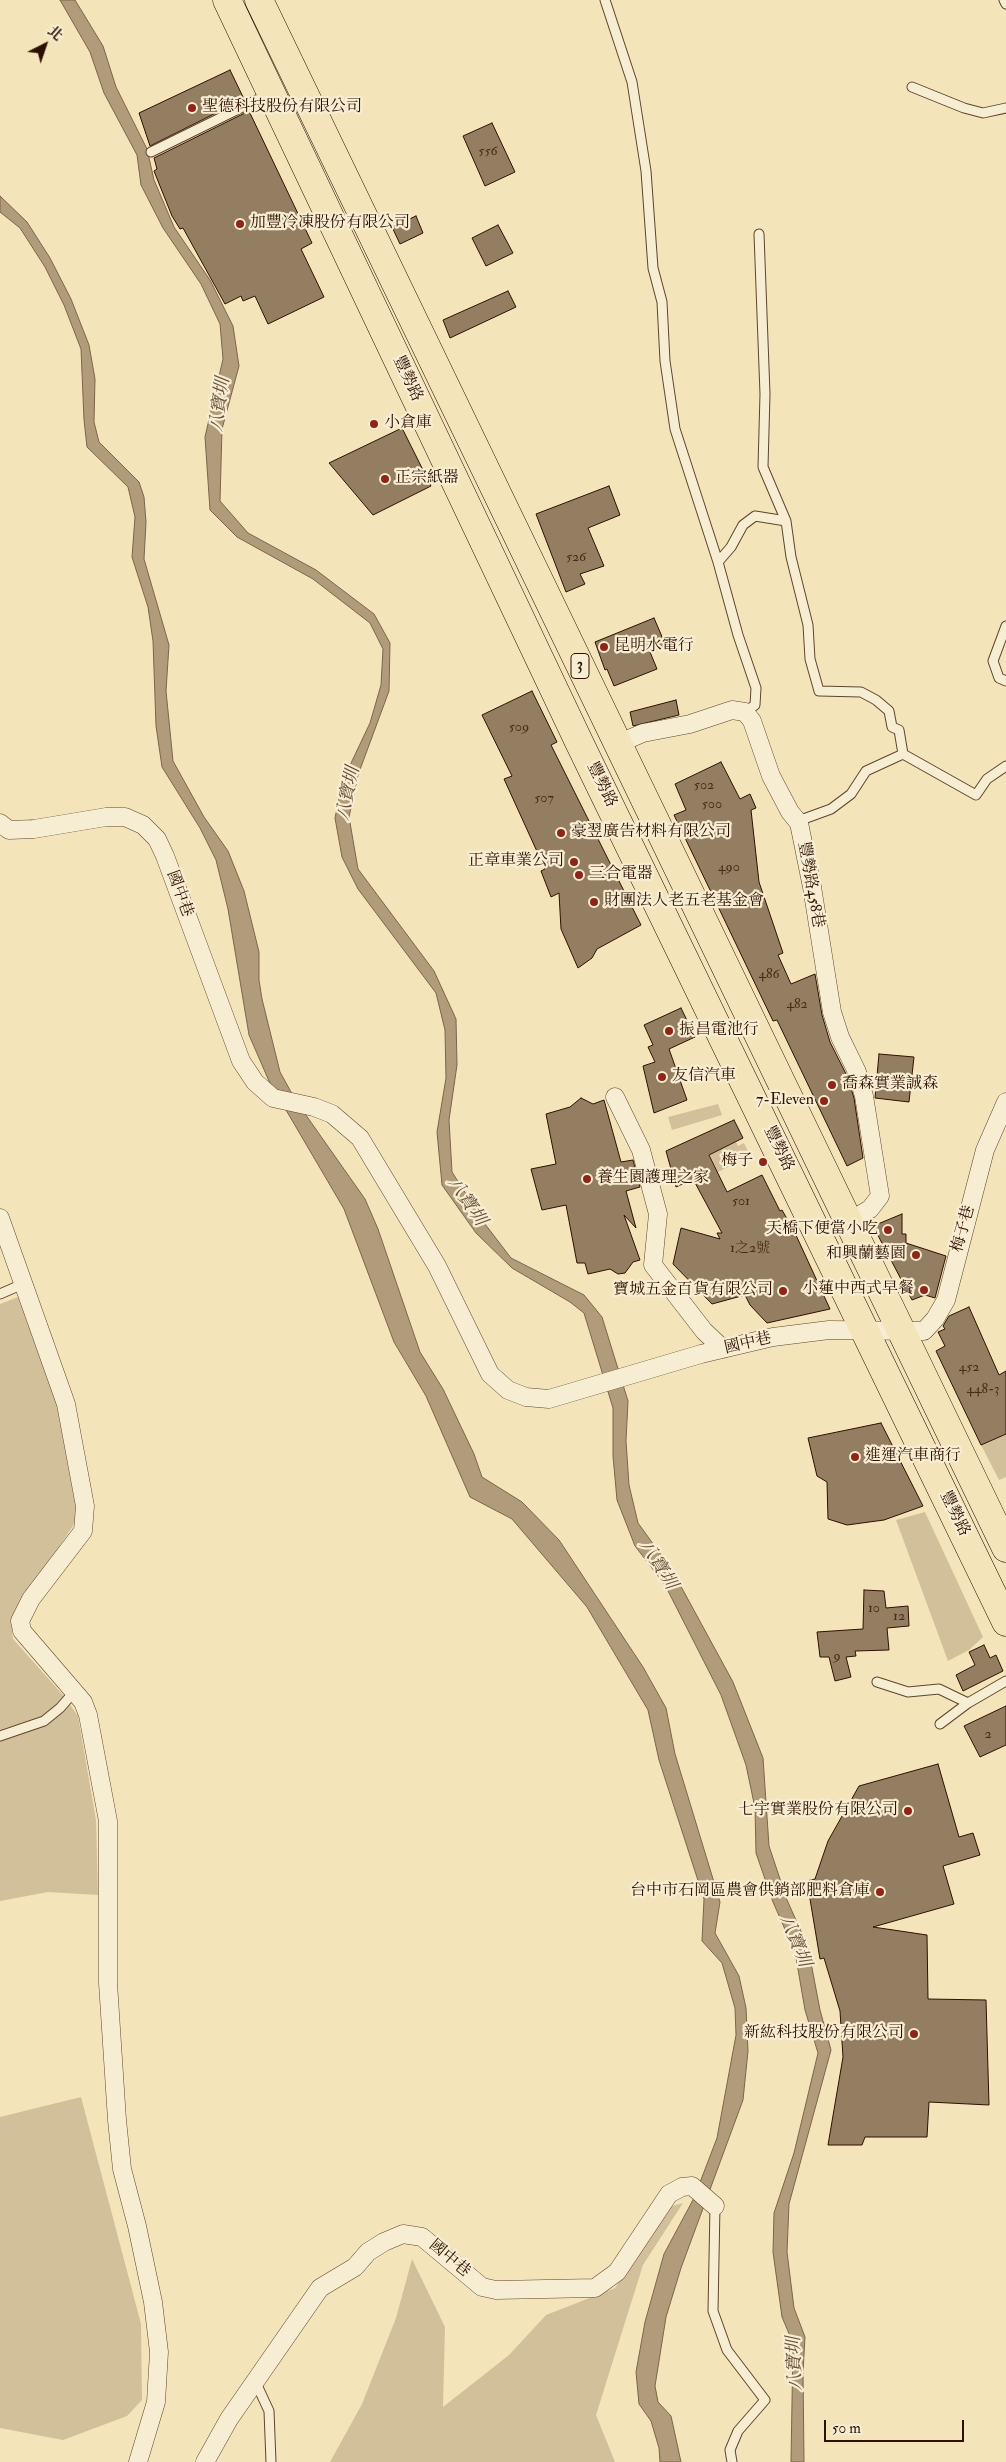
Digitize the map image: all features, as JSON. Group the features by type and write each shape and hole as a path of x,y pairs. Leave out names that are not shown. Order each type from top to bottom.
{"main road":[{"name":"豐勢路","path":"227,0 579,742 1006,1622"},
{"name":"豐勢路","path":"259,0 1006,1548"}],"street":[{"path":"617,744 643,733 690,724 732,710 745,712"},
{"name":"豐勢路458巷","path":"745,712 752,721 771,776 798,821 812,887 832,1012 840,1037 857,1072 864,1096 884,1191 870,1209 848,1222"},
{"name":"國中巷","path":"0,823 9,830 34,829 106,817 125,817 143,825 157,839 169,865 241,1061 255,1082 273,1098 314,1107 332,1114 360,1138 437,1266 490,1374 508,1390 526,1397 549,1399 723,1349 773,1337 829,1330 901,1332"},
{"path":"615,1097 641,1150 658,1214 653,1265 704,1331 723,1349"},
{"name":"梅子巷","path":"901,1332 924,1331 935,1319 946,1300 985,1150 1006,1102"},
{"path":"0,1218 66,1404 85,1506 83,1531 31,1598 20,1621 22,1632 83,1702 88,1715 108,1820 108,1983 116,2120 122,2170 153,2302 159,2352 156,2402 138,2462"},
{"name":"國中巷","path":"205,2462 229,2419 256,2383 320,2288 355,2267 368,2252 404,2234 422,2236 482,2288 496,2290 595,2288 617,2272 660,2204 669,2194 692,2186 715,2206"}],"lane":[{"path":"605,0 632,82 649,200 653,268 662,302 666,361 675,429 756,688 755,705 745,712"},
{"path":"1004,0 1006,4"},
{"path":"912,87 964,108 983,112 1006,108"},
{"path":"151,152 271,93"},
{"path":"759,234 765,394 763,467 786,521 791,557 808,625 810,659 819,691 861,692 876,700 889,711 892,727 899,730 904,754 976,795 987,779 1006,766"},
{"path":"718,562 731,547 743,525 755,516 786,521"},
{"path":"1006,626 993,660 999,678 1006,680"},
{"path":"798,821 832,809 851,794 866,771 904,754"},
{"path":"0,1294 23,1284"},
{"path":"940,1724 968,1703 1006,1681"},
{"path":"877,1682 908,1692 939,1689 968,1703"},
{"path":"0,1736 44,1721 60,1708 74,1692"},
{"path":"715,2206 713,2311 728,2350 765,2400 738,2431 730,2450 732,2462"},
{"path":"256,2383 269,2411 271,2462"}],"shaded area":[{"path":"718,1104 722,1115 672,1130 668,1117"},
{"path":"736,1142 738,1146 744,1143 750,1156 718,1172 710,1155"},
{"path":"18,1297 57,1405 78,1518 11,1620 13,1639 63,1695 78,1716 96,1820 98,1895 48,1892 0,1901 0,1304"},
{"path":"1006,1434 1006,1477 999,1480 981,1445"},
{"path":"925,1512 983,1637 969,1650 948,1661 896,1520"},
{"path":"81,2097 141,2324 142,2400 127,2416 63,2440 0,2428 0,2117"},
{"path":"683,2203 643,2265 596,2415 615,2462 330,2462 362,2404 396,2318 412,2259 445,2327 443,2407 509,2355 546,2315 615,2288 669,2207"}],"water":[{"name":"八寶圳","path":"60,0 75,0 103,46 116,87 147,149 154,180 174,227 210,280 233,326 239,366 222,429 220,501 248,533 316,570 374,614 390,643 389,691 358,775 349,817 358,869 434,971 456,1019 457,1065 449,1120 452,1172 485,1224 511,1258 584,1295 602,1317 628,1401 626,1441 629,1485 638,1523 672,1570 733,1682 763,1758 769,1846 787,1900 808,1947 820,2010 831,2050 789,2204 787,2252 794,2308 805,2337 803,2372 804,2462 791,2462 793,2343 782,2317 773,2252 774,2213 794,2153 818,2053 805,2010 795,1952 773,1902 756,1853 755,1808 746,1765 721,1695 665,1585 635,1546 617,1500 613,1456 613,1408 584,1313 570,1302 512,1268 476,1233 442,1185 437,1132 446,1078 445,1030 436,993 358,889 342,857 335,818 343,780 370,723 381,685 383,649 370,623 313,579 237,537 210,510 205,437 223,359 220,324 201,284 163,228 141,185 137,155 104,93 90,52"},
{"path":"0,196 27,222 50,258 71,299 89,345 95,379 94,422 99,442 139,482 144,497 146,522 144,559 169,645 166,691 173,761 204,817 228,851 244,891 259,952 259,980 262,999 280,1072 296,1101 365,1199 378,1229 420,1352 443,1389 474,1454 482,1477 522,1502 559,1540 643,1667 666,1708 675,1754 720,1902 715,1933 739,1976 746,2008 748,2051 743,2100 681,2268 666,2317 655,2386 658,2402 671,2416 681,2462 660,2462 659,2448 651,2421 639,2404 636,2372 645,2322 664,2254 694,2198 717,2138 736,2035 735,2008 722,1963 702,1941 704,1899 659,1760 648,1710 587,1607 512,1519 470,1497 426,1396 394,1342 344,1209 269,1081 249,1035 228,909 216,860 200,828 162,767 156,726 153,641 148,607 132,557 135,517 128,487 87,447 81,349 64,305 45,267 20,228 0,212"}],"building":[{"name":"聖德科技股份有限公司","path":"230,70 244,99 150,146 139,113"},
{"name":"加豐冷凍股份有限公司","path":"249,111 312,243 301,249 324,297 268,324 255,296 243,301 241,296 225,304 183,228 180,229 172,216 154,171 157,169 154,158"},
{"path":"492,123 515,172 485,186 463,136"},
{"path":"416,216 423,233 400,244 392,227"},
{"path":"498,225 513,253 486,266 472,238"},
{"path":"508,291 516,307 450,338 443,320"},
{"name":"正宗紙器","path":"402,428 431,486 373,515 329,463"},
{"path":"609,486 620,515 588,528 604,566 580,574 585,584 566,592 536,514"},
{"path":"654,618 666,646 650,652 657,669 614,686 607,669 605,670 595,642"},
{"path":"532,691 557,742 551,745 641,925 597,949 592,958 578,968 561,929 559,893 551,897 541,871 545,869 504,779 512,776 482,715"},
{"path":"676,700 679,715 633,726 630,712"},
{"path":"721,762 740,799 750,794 756,808 751,810 759,882 783,953 778,955 791,984 815,974 822,1015 830,1042 847,1076 854,1098 863,1158 847,1166 777,1020 773,1021 674,815 686,810 675,784"},
{"path":"681,1008 695,1037 669,1049 687,1100 654,1113 643,1066 655,1062 648,1047 653,1045 644,1025"},
{"path":"879,1054 914,1057 909,1102 875,1098"},
{"name":"養生園護理之家","path":"581,1098 593,1104 604,1100 621,1162 633,1160 640,1187 626,1191 636,1228 624,1215 640,1260 633,1262 625,1273 618,1274 610,1269 588,1274 585,1263 577,1263 566,1205 542,1210 531,1169 556,1164 546,1114 570,1107"},
{"path":"734,1120 743,1138 709,1155 727,1192 762,1175 780,1211 782,1210 795,1233 830,1309 767,1323 750,1305 745,1295 712,1304 673,1264 681,1228 720,1239 717,1233 722,1233 693,1179 676,1187 666,1151"},
{"path":"902,1214 902,1234 906,1234 906,1243 946,1256 935,1298 925,1295 912,1300 873,1226"},
{"path":"969,1307 999,1375 1006,1371 1006,1434 981,1445 936,1351 945,1346 938,1332 945,1329 943,1326 949,1316"},
{"name":"進運汽車商行","path":"881,1423 923,1506 884,1520 847,1525 828,1519 827,1482 817,1476 808,1438"},
{"path":"864,1590 884,1591 886,1608 908,1606 909,1626 887,1628 889,1650 855,1651 856,1656 846,1657 851,1677 835,1681 829,1657 820,1657 817,1632 863,1629"},
{"path":"984,1645 990,1658 996,1655 1003,1671 963,1691 956,1675 975,1665 969,1652"},
{"path":"1006,1706 1006,1745 980,1757 964,1726"},
{"path":"938,1764 959,1837 973,1833 980,1855 943,1866 954,1904 873,1927 927,1935 928,1999 986,2000 989,2105 929,2102 927,2137 865,2137 862,2145 828,2145 843,2057 840,2011 824,1958 820,1959 807,1881 815,1879 828,1841 859,1786"}],"place":[{"name":"聖德科技股份有限公司","path":"192,108"},
{"name":"加豐冷凍股份有限公司","path":"240,224"},
{"name":"小倉庫","path":"374,424"},
{"name":"正宗紙器","path":"385,479"},
{"name":"昆明水電行","path":"604,647"},
{"name":"豪翌廣告材料有限公司","path":"561,833"},
{"name":"正章車業公司","path":"574,862"},
{"name":"三合電器","path":"579,875"},
{"name":"財團法人老五老基金會","path":"594,902"},
{"name":"振昌電池行","path":"669,1031"},
{"name":"友信汽車","path":"662,1077"},
{"name":"喬森實業誠森","path":"832,1085"},
{"name":"7-Eleven","path":"824,1101"},
{"name":"梅子","path":"763,1162"},
{"name":"養生園護理之家","path":"587,1179"},
{"name":"天橋下便當小吃","path":"888,1230"},
{"name":"和興蘭藝園","path":"916,1255"},
{"name":"小蓮中西式早餐","path":"924,1290"},
{"name":"寶城五金百貨有限公司","path":"783,1291"},
{"name":"進運汽車商行","path":"855,1457"},
{"name":"七宇實業股份有限公司","path":"908,1811"},
{"name":"台中市石岡區農會供銷部肥料倉庫","path":"880,1892"},
{"name":"新紘科技股份有限公司","path":"914,2034"}]}
